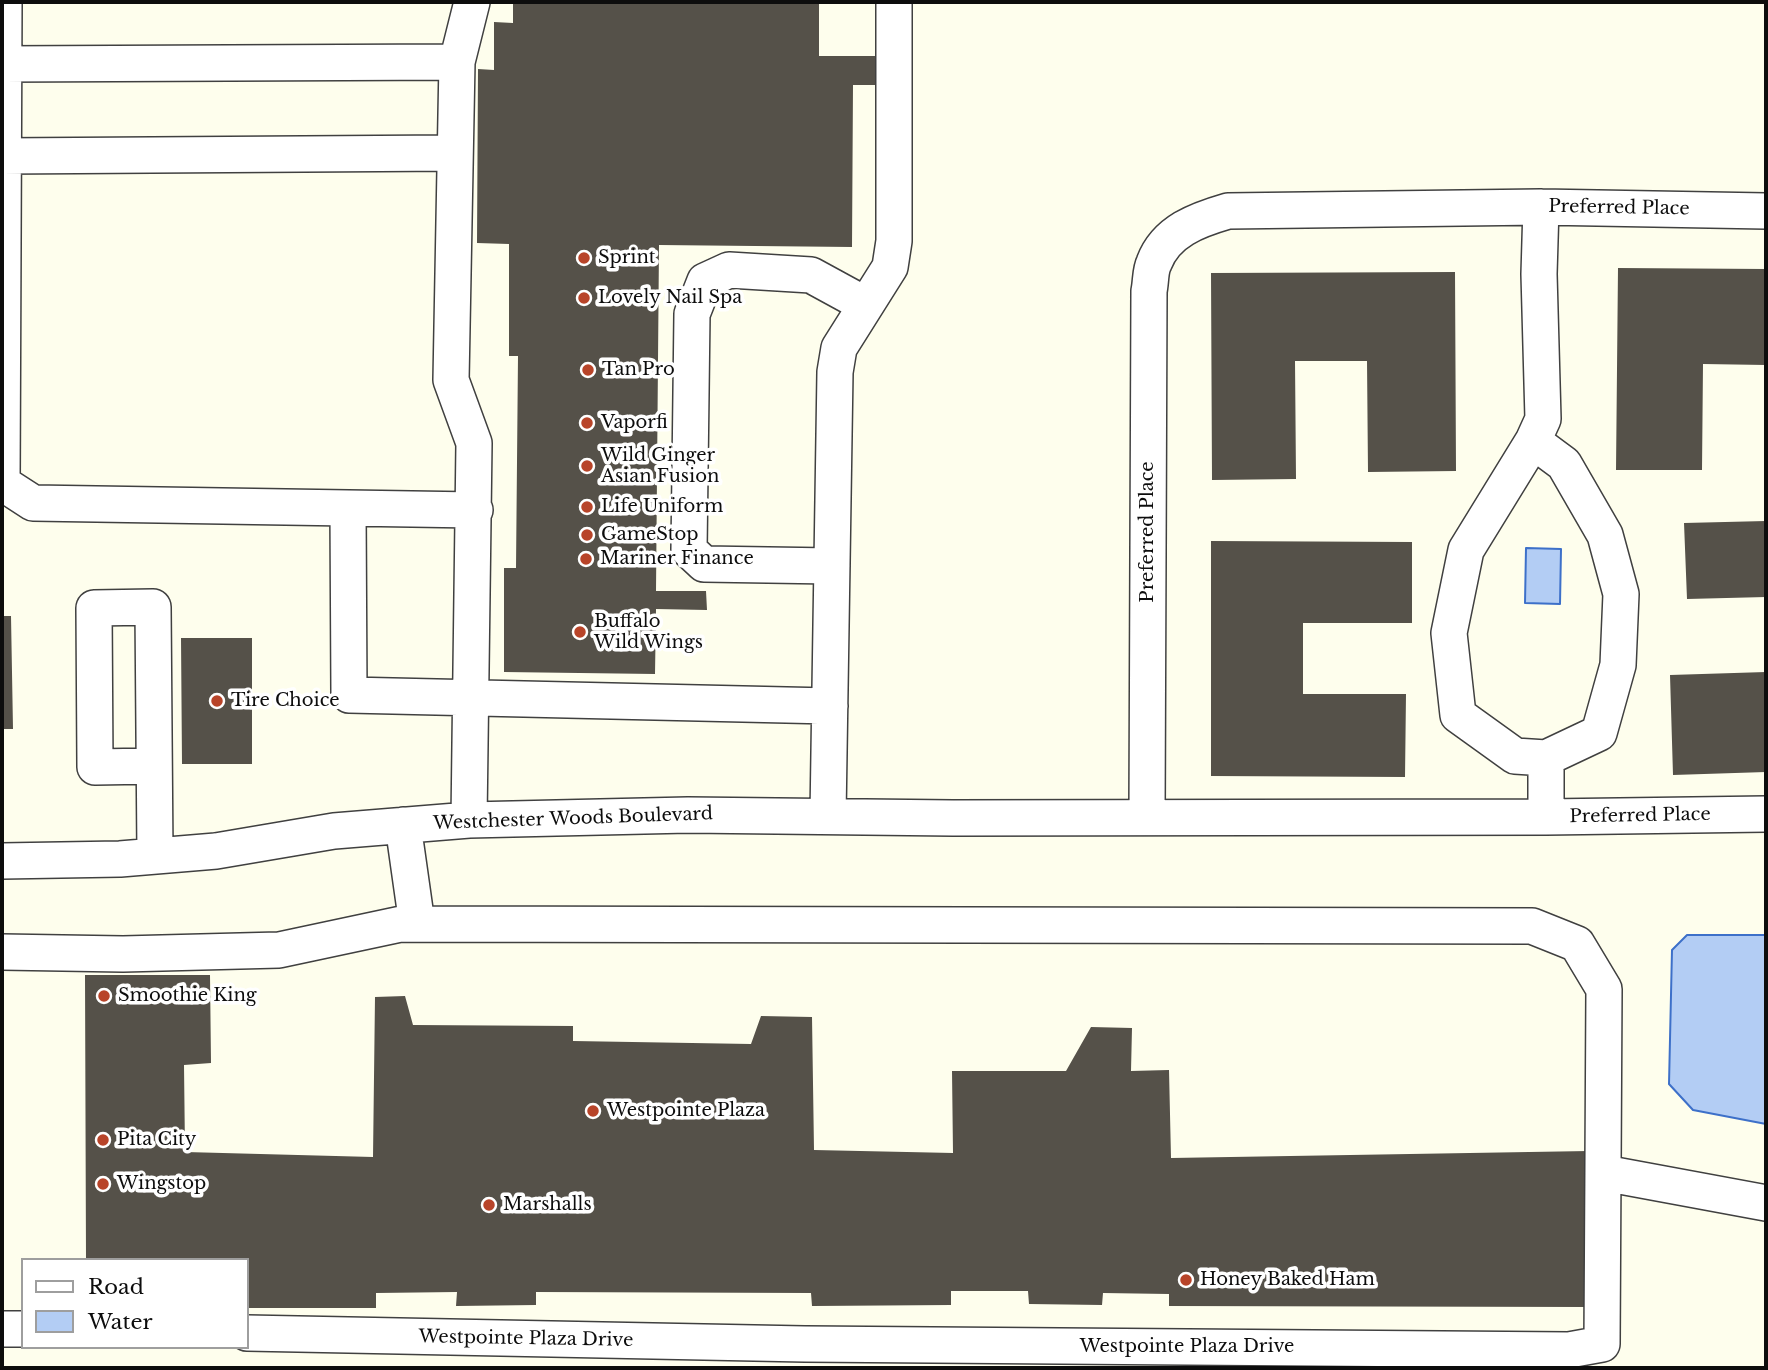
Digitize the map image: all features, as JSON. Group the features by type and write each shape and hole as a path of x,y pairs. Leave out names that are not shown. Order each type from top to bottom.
{"street":[{"path":"4,2 2,483 33,503 475,510"},
{"path":"469,820 474,443 451,380 457,62 472,2"},
{"path":"828,816 835,372 839,348 890,267 894,241 894,2"},
{"path":"2,72 457,62"},
{"path":"3,156 454,153"},
{"path":"1533,440 1564,464 1605,535 1621,594 1618,665 1599,733 1546,758 1515,756 1458,715 1449,633 1466,550 1543,419 1539,274 1541,207"},
{"name":"Preferred Place","path":"1766,211 1541,207 1228,211 1198,220 1170,236 1153,264 1149,291 1147,816 1546,817 1766,814"},
{"path":"832,566 704,564 689,550 692,314 705,281 729,270 811,275 866,305"},
{"path":"348,508 349,695 830,706"},
{"path":"1546,758 1546,817"},
{"path":"154,766 155,856"},
{"name":"Westchester Woods Boulevard","path":"2,861 121,859 216,851 334,831 469,820 688,815 1147,816"},
{"path":"403,825 417,924"},
{"path":"18,952 123,954 279,950 401,924 1532,926 1577,944 1604,989 1604,1173 1579,1354"},
{"path":"1604,1173 1766,1203"},
{"path":"2,1329 21,1329"},
{"name":"Westpointe Plaza Drive","path":"248,1333 805,1356 1579,1354"}],"water":[{"path":"1526,548 1561,549 1560,604 1525,603"},
{"path":"1687,935 1766,935 1766,1124 1693,1110 1669,1084 1672,950"}],"building":[{"path":"513,2 819,2 819,56 875,56 875,85 853,85 852,247 659,245 656,591 706,591 707,610 656,609 655,674 504,672 504,568 516,568 518,356 509,356 509,244 477,243 478,69 494,70 494,22 513,23"},
{"path":"1618,268 1766,269 1766,365 1703,364 1702,470 1616,470"},
{"path":"1455,272 1456,471 1368,472 1367,361 1295,361 1296,479 1212,480 1211,273"},
{"path":"1766,521 1766,597 1687,599 1684,523"},
{"path":"1211,541 1412,542 1412,623 1303,623 1303,694 1406,694 1405,777 1211,776"},
{"path":"2,616 11,616 13,729 2,729"},
{"name":"Tire Choice","path":"181,638 252,638 252,764 182,764"},
{"path":"1766,672 1766,772 1673,775 1670,675"},
{"name":"Westpointe Plaza","path":"85,975 210,975 211,1063 184,1065 185,1152 373,1157 375,997 405,996 413,1025 573,1026 573,1041 751,1044 761,1016 812,1017 814,1150 953,1153 952,1071 1066,1071 1091,1027 1132,1028 1131,1071 1169,1070 1171,1158 1589,1151 1586,1307 1169,1306 1169,1294 1103,1293 1102,1305 1029,1304 1028,1291 951,1291 951,1305 812,1306 811,1293 536,1292 536,1305 456,1306 457,1292 376,1293 376,1308 248,1308 248,1258 86,1258"}],"place":[{"name":"Sprint","path":"584,258"},
{"name":"Lovely Nail Spa","path":"584,298"},
{"name":"Tan Pro","path":"588,370"},
{"name":"Vaporfi","path":"587,423"},
{"name":"Wild Ginger Asian Fusion","path":"587,466"},
{"name":"Life Uniform","path":"587,507"},
{"name":"GameStop","path":"587,535"},
{"name":"Mariner Finance","path":"586,559"},
{"name":"Buffalo Wild Wings","path":"580,632"},
{"name":"Tire Choice","path":"217,701"},
{"name":"Smoothie King","path":"104,996"},
{"name":"Westpointe Plaza","path":"593,1111"},
{"name":"Pita City","path":"103,1140"},
{"name":"Wingstop","path":"103,1184"},
{"name":"Marshalls","path":"489,1205"},
{"name":"Honey Baked Ham","path":"1186,1280"}]}
